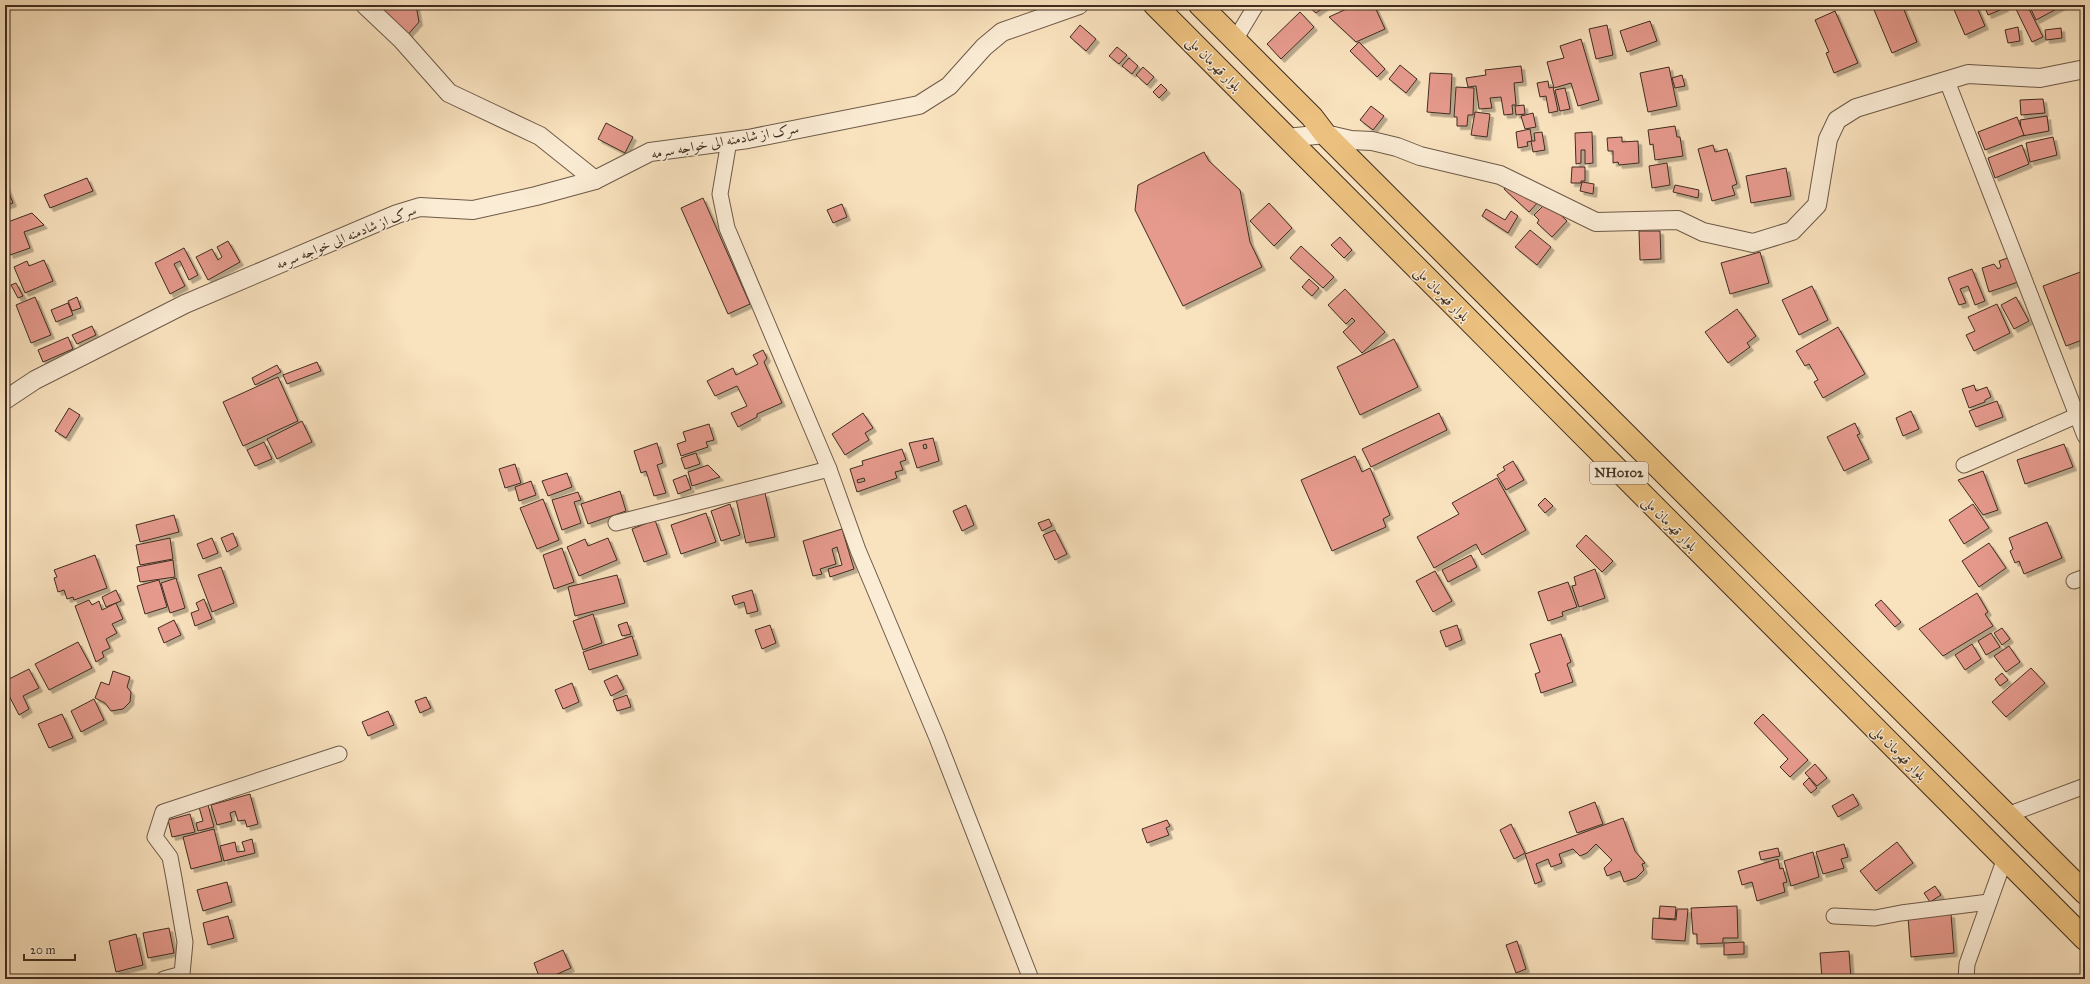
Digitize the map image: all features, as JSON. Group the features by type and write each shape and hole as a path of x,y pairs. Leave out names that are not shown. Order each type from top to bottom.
{"highway":[{"name":"بلوار قهرمان ملی","path":"1155,5 2085,939"},
{"name":"NH0102","path":"1200,5 1312,117 1326,134 2085,893"}],"street":[{"path":"365,5 402,40 449,93 540,136 595,180"},
{"name":"سرک از شادمنه الی خواجه سرمه","path":"5,400 35,380 185,304 397,214 420,207 473,210 536,196 595,180 650,152 729,141 919,105 949,86 984,47 1002,32 1079,5"},
{"path":"1235,40 1256,5"},
{"path":"1287,138 1326,134 1350,140 1372,141 1397,147 1420,156 1500,175 1596,222 1678,220 1703,232 1753,243 1792,231 1817,205 1828,139 1837,120 1856,108 1968,74 2040,78 2085,69"},
{"path":"1947,81 2081,414 2085,436"},
{"path":"729,141 720,194 727,228 829,470 858,550 937,738 1031,979"},
{"path":"1964,465 2081,414"},
{"path":"616,523 829,470"},
{"path":"164,979 182,974 185,942 170,857 155,837 163,812 339,754"},
{"path":"2008,816 2085,786"},
{"path":"1966,979 1967,964 2004,858"},
{"path":"1834,916 1875,918 1901,912 1989,902"}],"building":[{"path":"370,5 416,5 419,22 405,38"},
{"path":"1307,5 1327,5 1316,13"},
{"path":"1355,5 1374,5 1385,29 1356,42 1329,17"},
{"path":"1872,5 1902,5 1917,42 1892,53"},
{"path":"1952,5 1976,5 1985,26 1965,35"},
{"path":"1984,5 2004,5 2005,8 1988,15"},
{"path":"2014,5 2027,5 2043,37 2032,42"},
{"path":"2029,5 2064,5 2036,20"},
{"path":"1835,11 1858,63 1834,73 1826,53 1829,52 1815,20"},
{"path":"1300,12 1314,27 1281,59 1267,44"},
{"path":"1650,21 1657,41 1627,52 1620,31"},
{"path":"1080,25 1096,39 1086,51 1070,37"},
{"path":"1607,25 1613,55 1596,59 1589,29"},
{"path":"2018,27 2020,41 2008,43 2005,30"},
{"path":"2061,28 2062,38 2046,40 2045,30"},
{"path":"1581,39 1599,100 1578,106 1571,83 1554,88 1547,62 1564,58 1560,46"},
{"path":"1359,42 1385,69 1377,77 1350,51"},
{"path":"1117,47 1127,55 1119,64 1109,56"},
{"path":"1129,58 1138,66 1132,74 1122,66"},
{"path":"1400,65 1417,79 1406,93 1389,79"},
{"path":"1521,66 1523,82 1514,83 1516,105 1512,105 1513,114 1504,115 1501,97 1490,98 1492,108 1479,109 1476,86 1468,87 1466,78 1486,75 1485,70"},
{"path":"1143,67 1154,77 1147,85 1136,75"},
{"path":"1669,67 1677,106 1648,112 1640,73"},
{"path":"1430,73 1452,74 1450,114 1427,112"},
{"path":"1682,75 1685,86 1675,88 1672,78"},
{"path":"1548,81 1549,88 1553,87 1558,111 1549,113 1546,96 1540,97 1537,83"},
{"path":"1161,84 1167,90 1159,98 1153,92"},
{"path":"1456,87 1474,88 1473,115 1468,115 1467,126 1457,126 1457,117 1454,117"},
{"path":"1565,88 1570,109 1560,111 1555,90"},
{"path":"2043,99 2045,113 2021,115 2020,100"},
{"path":"1524,105 1525,114 1516,115 1515,106"},
{"path":"1371,106 1384,116 1373,130 1360,120"},
{"path":"1475,112 1490,114 1487,137 1471,135"},
{"path":"1533,113 1536,127 1525,129 1521,116"},
{"path":"2047,116 2049,131 2022,136 2020,120"},
{"path":"2017,117 2024,135 1985,150 1978,132"},
{"path":"606,123 633,137 625,153 598,139"},
{"path":"1675,126 1677,137 1680,137 1683,156 1655,160 1653,144 1650,145 1648,130"},
{"path":"1530,129 1532,141 1527,142 1528,146 1518,148 1516,132"},
{"path":"1542,132 1545,150 1533,152 1531,141 1535,141 1534,133"},
{"path":"1592,132 1593,163 1585,164 1585,150 1581,150 1581,163 1576,164 1575,133"},
{"path":"1622,137 1622,142 1638,141 1639,163 1619,165 1618,162 1613,163 1613,151 1608,151 1607,138"},
{"path":"2053,137 2057,155 2030,162 2026,143"},
{"path":"1713,145 1715,152 1727,149 1737,184 1732,186 1735,195 1712,201 1698,149"},
{"path":"2022,145 2029,164 1995,178 1988,158"},
{"path":"1204,152 1209,161 1240,190 1250,242 1262,267 1183,306 1135,210 1138,185"},
{"path":"1667,163 1670,185 1652,188 1649,166"},
{"path":"1572,167 1585,167 1585,181 1581,181 1581,183 1571,183"},
{"path":"1786,168 1791,196 1751,203 1746,176"},
{"path":"87,178 93,191 50,208 44,195"},
{"path":"1509,182 1540,200 1529,212 1504,189"},
{"path":"1582,182 1594,184 1593,194 1580,191"},
{"path":"5,183 13,203 5,206"},
{"path":"1675,185 1699,190 1698,198 1673,192"},
{"path":"703,198 750,304 728,314 681,208"},
{"path":"1547,202 1567,221 1552,237 1537,223 1539,220 1534,215"},
{"path":"1269,203 1292,228 1274,246 1250,221"},
{"path":"842,204 847,217 833,223 827,210"},
{"path":"1486,209 1505,220 1511,211 1518,216 1508,233 1482,216"},
{"path":"32,213 44,225 24,232 30,248 10,255 5,242 5,223"},
{"path":"1530,230 1551,247 1537,265 1515,247"},
{"path":"1639,231 1660,231 1661,259 1640,260"},
{"path":"1340,237 1352,250 1344,258 1331,245"},
{"path":"228,241 240,262 208,280 196,257 212,249 218,260 222,257 217,247"},
{"path":"1301,246 1334,277 1323,288 1290,258"},
{"path":"184,248 198,275 189,280 180,261 174,264 185,286 170,294 155,263"},
{"path":"1760,252 1769,283 1730,294 1721,263"},
{"path":"2013,256 2021,281 1989,292 1982,268 1994,264 1998,269 2001,267 1999,261"},
{"path":"44,260 53,281 25,293 14,267 27,261 29,266"},
{"path":"1972,269 1985,301 1975,305 1968,286 1960,289 1966,303 1959,305 1948,278"},
{"path":"2083,271 2085,275 2085,339 2066,346 2043,286"},
{"path":"1309,279 1319,288 1312,296 1302,287"},
{"path":"16,283 23,296 18,298 11,285"},
{"path":"1812,286 1828,320 1799,335 1782,300"},
{"path":"1345,289 1385,332 1362,353 1343,332 1355,321 1352,318 1346,324 1328,305"},
{"path":"35,297 51,335 31,343 16,305"},
{"path":"77,297 81,308 72,311 68,301"},
{"path":"2016,297 2029,321 2014,329 2001,305"},
{"path":"68,303 73,315 56,322 51,310"},
{"path":"1997,304 2010,333 1974,351 1966,335 1975,331 1968,317"},
{"path":"1737,309 1756,336 1747,343 1750,347 1728,363 1705,332"},
{"path":"92,326 96,335 77,344 72,335"},
{"path":"1838,327 1865,374 1823,398 1814,382 1818,380 1809,364 1805,366 1796,351"},
{"path":"68,337 73,349 43,362 38,350"},
{"path":"1394,339 1418,387 1360,415 1337,367"},
{"path":"763,350 767,358 764,362 782,403 757,414 757,417 738,427 731,413 747,406 737,386 715,396 707,381 733,368 736,375 758,364 753,355"},
{"path":"317,362 321,371 287,384 283,375"},
{"path":"277,365 281,372 255,385 252,378"},
{"path":"278,377 298,421 243,446 223,402"},
{"path":"1974,385 1976,391 1987,387 1991,397 1985,400 1985,402 1969,408 1962,389"},
{"path":"1997,401 2003,417 1976,427 1969,411"},
{"path":"69,408 80,415 66,438 55,431"},
{"path":"1911,411 1919,429 1903,436 1896,418"},
{"path":"863,413 873,428 865,433 869,440 845,455 832,434"},
{"path":"1439,413 1447,430 1371,467 1362,449"},
{"path":"302,421 312,442 277,459 267,439"},
{"path":"1855,423 1860,434 1857,435 1869,459 1844,471 1827,437"},
{"path":"709,424 714,440 706,442 708,447 681,456 677,444 686,441 683,432"},
{"path":"933,438 939,461 917,468 909,443","holes":["926,444 927,448 924,449 923,445"]},
{"path":"264,442 272,459 255,466 247,450"},
{"path":"657,443 663,463 657,465 666,493 654,496 646,471 641,473 634,451"},
{"path":"2064,444 2073,467 2025,484 2017,460"},
{"path":"902,449 906,460 900,462 903,470 895,472 897,478 857,492 850,469 863,465 862,461","holes":["864,478 865,481 858,483 857,480"]},
{"path":"696,453 700,464 685,469 681,458"},
{"path":"1355,456 1362,472 1370,468 1390,515 1383,519 1386,527 1332,551 1301,480"},
{"path":"1513,461 1524,480 1506,490 1497,475 1505,470 1503,467"},
{"path":"515,464 521,483 505,488 499,469"},
{"path":"708,465 720,477 692,486 688,472"},
{"path":"1983,471 1998,510 1983,515 1958,480"},
{"path":"567,473 572,487 548,496 542,481"},
{"path":"686,475 691,489 678,494 673,480"},
{"path":"1497,478 1526,530 1482,555 1476,544 1434,568 1417,537 1459,514 1452,503"},
{"path":"531,481 536,495 519,501 515,487"},
{"path":"620,491 626,511 588,524 581,504"},
{"path":"578,492 581,500 574,502 581,523 562,530 552,500"},
{"path":"765,493 775,537 746,543 736,499"},
{"path":"1545,498 1553,506 1545,513 1538,505"},
{"path":"543,499 559,540 537,549 520,508"},
{"path":"730,504 740,535 721,541 711,511"},
{"path":"1973,504 1989,528 1964,544 1949,520"},
{"path":"966,505 974,525 962,531 953,511"},
{"path":"706,513 716,542 681,554 671,525"},
{"path":"174,515 179,532 140,542 136,525"},
{"path":"1049,519 1052,526 1042,531 1038,523"},
{"path":"655,520 667,554 644,562 632,529"},
{"path":"2047,522 2062,558 2024,574 2019,561 2015,563 2010,551 2013,549 2009,538"},
{"path":"842,529 854,569 830,577 828,569 842,565 837,547 832,549 836,564 820,569 822,574 813,576 803,541"},
{"path":"1055,530 1067,554 1055,560 1043,535"},
{"path":"233,533 238,546 227,552 221,538"},
{"path":"1586,535 1613,561 1602,572 1576,546"},
{"path":"170,538 173,559 140,565 136,545"},
{"path":"212,538 218,553 203,559 197,544"},
{"path":"608,538 617,560 579,576 567,547 585,539 588,546"},
{"path":"1989,543 2006,568 1979,587 1962,561"},
{"path":"562,548 574,582 554,589 543,555"},
{"path":"95,555 107,588 74,600 73,597 67,599 64,590 58,592 54,578 57,577 54,570"},
{"path":"1471,555 1477,567 1448,582 1442,570"},
{"path":"173,560 175,577 140,582 137,567"},
{"path":"221,567 234,603 212,612 198,575"},
{"path":"1595,569 1605,598 1579,607 1572,586 1576,585 1574,577"},
{"path":"1435,571 1452,601 1433,612 1416,581"},
{"path":"617,575 625,603 575,616 568,587"},
{"path":"176,578 185,608 170,613 161,583"},
{"path":"159,580 167,607 145,614 137,586"},
{"path":"1568,582 1577,607 1562,612 1563,616 1548,621 1538,592"},
{"path":"116,590 121,601 106,607 102,597"},
{"path":"752,590 758,611 747,614 744,602 735,605 732,596"},
{"path":"1977,593 1988,612 1985,614 1993,626 1943,656 1919,629"},
{"path":"204,599 212,619 195,626 191,613 199,610 196,603"},
{"path":"89,600 92,605 99,601 102,610 116,603 123,619 112,624 117,633 106,639 110,648 102,652 104,657 96,662 75,606"},
{"path":"1881,600 1901,622 1895,627 1875,605"},
{"path":"593,614 602,643 583,650 573,621"},
{"path":"174,620 181,635 164,643 158,628"},
{"path":"627,622 631,634 622,636 618,625"},
{"path":"770,625 776,643 762,649 755,630"},
{"path":"1457,625 1462,640 1446,647 1440,631"},
{"path":"2002,628 2010,639 2002,645 1994,633"},
{"path":"1991,633 2000,647 1986,655 1978,641"},
{"path":"1561,634 1571,662 1567,664 1573,682 1541,693 1535,674 1540,672 1530,644"},
{"path":"632,636 638,655 589,670 583,652"},
{"path":"78,642 92,668 49,690 35,664"},
{"path":"1972,644 1981,659 1965,670 1955,655"},
{"path":"2009,646 2020,662 2006,672 1994,656"},
{"path":"2031,668 2045,683 2006,717 1992,702"},
{"path":"29,669 39,688 23,696 29,709 19,715 5,688 5,681"},
{"path":"113,671 130,677 127,687 131,692 130,702 123,709 111,711 105,703 95,698 101,682 109,685"},
{"path":"2002,673 2008,680 2000,686 1995,679"},
{"path":"617,675 624,689 611,696 604,681"},
{"path":"572,683 579,702 563,709 555,690"},
{"path":"627,695 631,707 617,711 613,700"},
{"path":"426,697 431,708 420,713 415,701"},
{"path":"94,699 104,720 81,732 71,711"},
{"path":"388,711 394,725 368,736 362,722"},
{"path":"62,714 73,738 49,748 38,724"},
{"path":"1763,714 1808,760 1790,777 1780,767 1788,759 1754,723"},
{"path":"1815,764 1827,778 1817,786 1805,773"},
{"path":"1809,778 1817,788 1811,793 1803,784"},
{"path":"250,794 258,824 247,827 245,820 238,821 235,811 230,813 232,821 217,825 211,805"},
{"path":"1853,794 1859,805 1838,817 1832,806"},
{"path":"1595,802 1603,824 1577,833 1569,812"},
{"path":"208,805 214,827 198,831 196,823 203,821 199,807"},
{"path":"190,814 195,832 172,837 168,820"},
{"path":"1623,818 1635,851 1645,863 1642,864 1644,870 1636,878 1624,882 1620,871 1607,876 1604,868 1612,860 1596,844 1587,853 1580,856 1573,849 1559,854 1562,863 1551,867 1548,859 1536,864 1542,881 1535,884 1525,854"},
{"path":"1167,820 1170,826 1166,828 1169,835 1147,843 1142,829"},
{"path":"1511,824 1525,853 1514,859 1500,830"},
{"path":"214,829 222,861 191,869 183,837"},
{"path":"252,839 255,853 224,861 220,846 235,842 237,852 245,851 242,842"},
{"path":"1897,842 1913,863 1876,891 1860,871"},
{"path":"1844,844 1848,857 1841,859 1844,868 1823,874 1816,852"},
{"path":"1778,848 1780,856 1761,860 1759,852"},
{"path":"1813,852 1819,877 1791,886 1784,861"},
{"path":"1778,859 1780,869 1783,868 1787,882 1783,883 1785,892 1757,901 1752,882 1742,885 1738,871"},
{"path":"227,882 232,902 203,911 197,890"},
{"path":"1935,886 1941,895 1930,902 1924,893"},
{"path":"1660,906 1676,907 1675,919 1659,918"},
{"path":"1737,906 1738,938 1723,938 1723,943 1697,944 1697,934 1693,934 1691,908"},
{"path":"1677,909 1688,909 1685,941 1652,939 1653,918 1676,920"},
{"path":"1951,914 1954,953 1911,957 1908,917"},
{"path":"228,916 234,938 208,945 203,923"},
{"path":"169,928 174,953 148,958 143,933"},
{"path":"136,934 143,965 116,972 109,941"},
{"path":"1517,941 1526,969 1516,973 1506,945"},
{"path":"1744,942 1744,954 1724,955 1724,943"},
{"path":"563,950 571,968 546,979 540,979 534,963"},
{"path":"1849,951 1851,979 1822,979 1820,953"}]}
